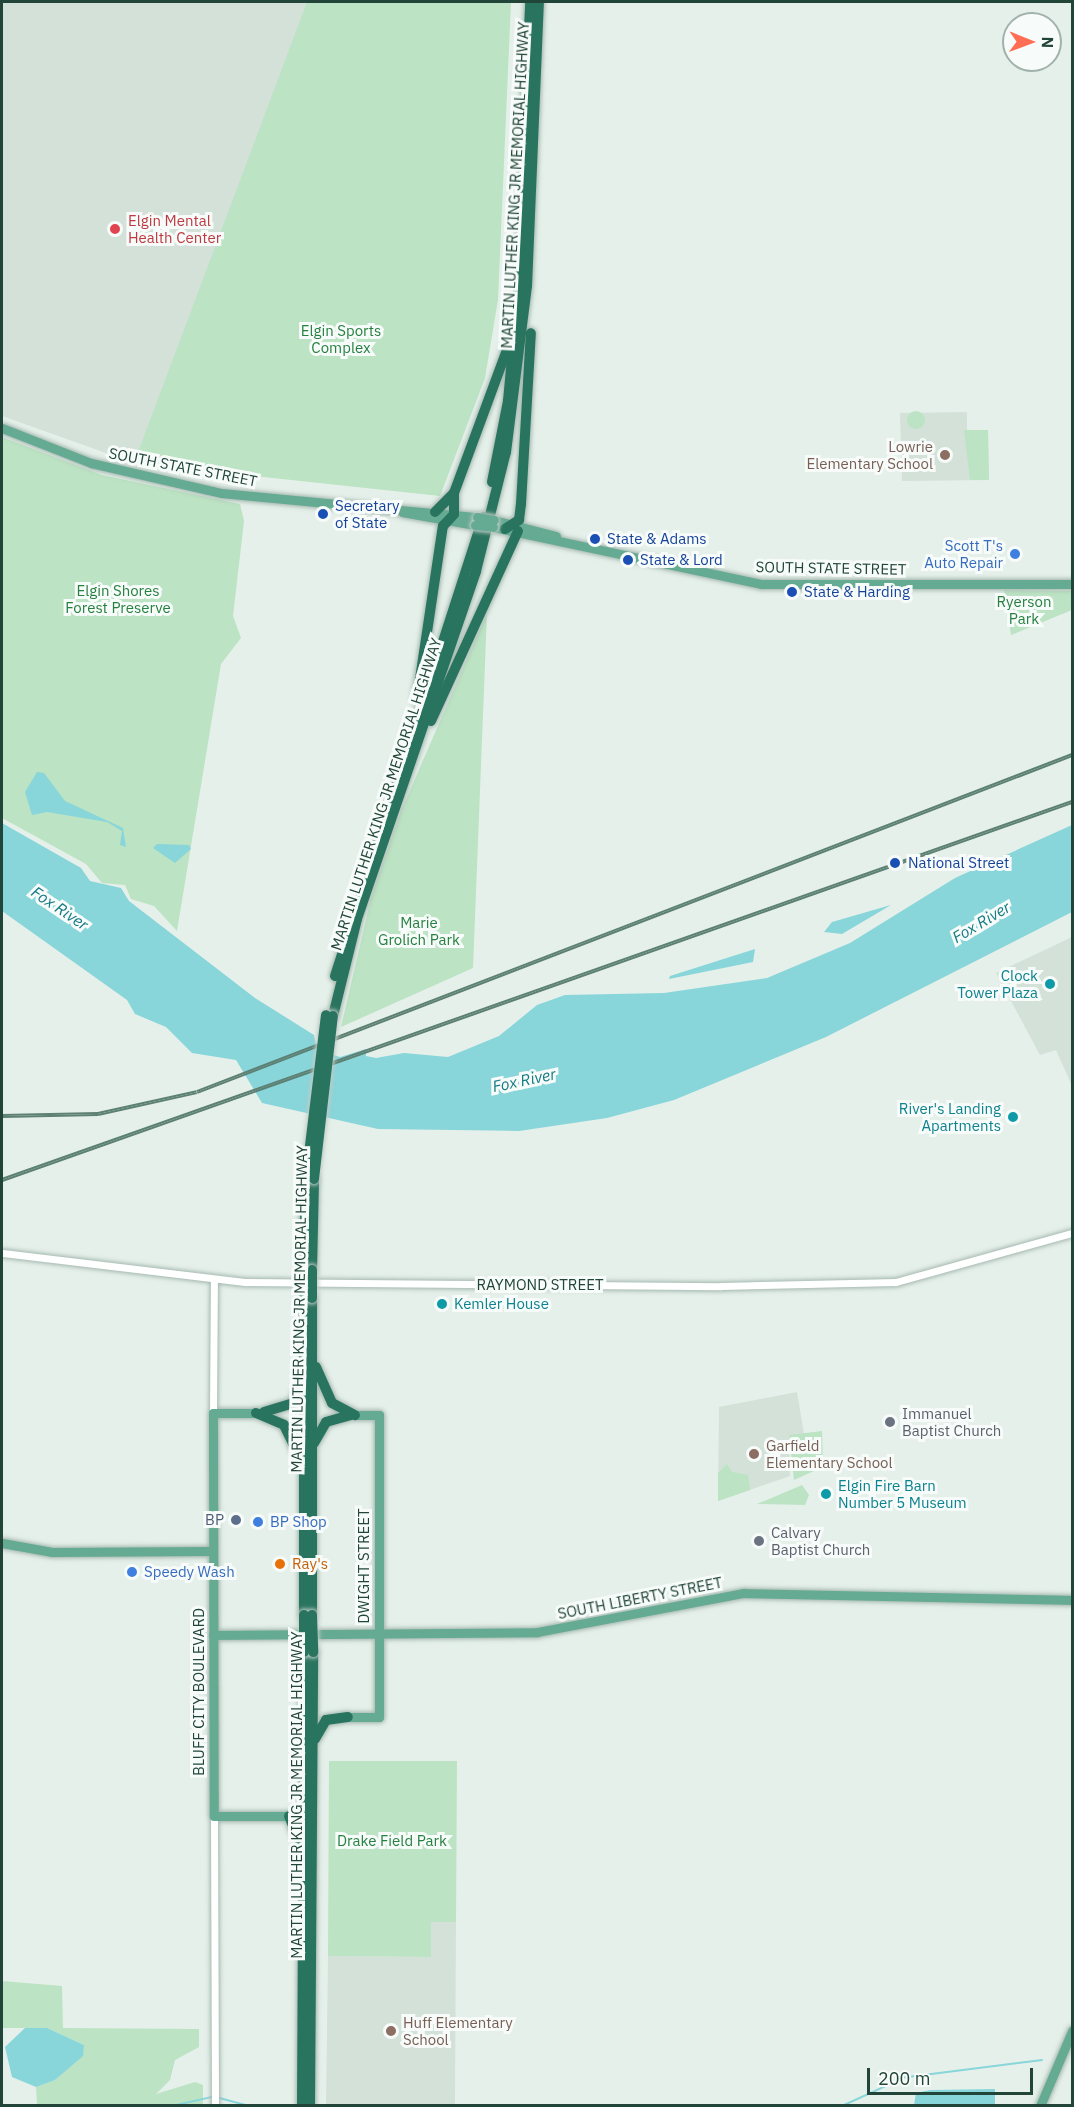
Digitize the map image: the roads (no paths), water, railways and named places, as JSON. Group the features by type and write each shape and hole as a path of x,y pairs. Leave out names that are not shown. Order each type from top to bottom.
{"highway":[{"name":"MARTIN LUTHER KING JR MEMORIAL HIGHWAY","path":"309,1530 304,1484 304,1377 310,1178 330,1015 350,918 486,510 508,401 518,293 530,2"},
{"name":"MARTIN LUTHER KING JR MEMORIAL HIGHWAY","path":"330,1015 357,920 476,571 506,452 522,348 532,183 539,2"},
{"path":"404,782 511,547 521,504 531,320 532,183"},
{"path":"393,789 420,691 454,493 499,380 518,293"},
{"path":"435,512 454,493"},
{"path":"505,529 516,527"},
{"name":"MARTIN LUTHER KING JR MEMORIAL HIGHWAY","path":"302,2106 309,1530 312,1453 312,1346 308,1298"},
{"path":"312,1346 325,1394 355,1415"},
{"path":"255,1413 293,1402 304,1377"},
{"path":"255,1413 272,1417 291,1434 304,1484"},
{"path":"312,1453 326,1422 355,1415"},
{"name":"MARTIN LUTHER KING JR MEMORIAL HIGHWAY","path":"308,1652 312,1748 310,2106"},
{"path":"312,1748 323,1722 348,1717"},
{"path":"289,1816 299,1833 304,1896"}],"main road":[{"name":"SOUTH STATE STREET","path":"2,428 91,464 154,479 252,497 402,512 516,527 761,584 1072,584"},
{"name":"SOUTH STATE STREET","path":"402,512 435,512 450,518"},
{"name":"SOUTH STATE STREET","path":"494,524 505,529"},
{"path":"213,1413 255,1413"},
{"name":"BLUFF CITY BOULEVARD","path":"213,1413 214,1816"},
{"name":"DWIGHT STREET","path":"348,1717 379,1717 379,1415 355,1415"},
{"path":"2,1543 52,1552 213,1551"},
{"name":"SOUTH LIBERTY STREET","path":"213,1635 544,1631 743,1593 1072,1600"},
{"path":"214,1816 289,1816"},
{"path":"1040,2106 1072,2031"}],"street":[{"name":"RAYMOND STREET","path":"2,1253 214,1279 540,1286 896,1282 1072,1233"},
{"name":"BLUFF CITY BOULEVARD","path":"213,1413 214,1279"},
{"name":"BLUFF CITY BOULEVARD","path":"214,1816 215,2106"}],"water":[{"path":"37,772 44,773 65,801 123,828 126,847 120,845 122,831 107,822 47,812 32,815 25,792"},
{"name":"Fox River","path":"2,823 81,868 90,881 121,888 129,901 255,998 314,1035 317,1050 340,1057 366,1049 366,1056 376,1058 404,1053 448,1057 499,1036 537,1005 565,995 664,993 767,978 850,943 955,878 1072,825 1072,912 826,1037 674,1100 607,1118 519,1131 378,1129 262,1103 236,1060 192,1053 166,1027 135,1014 127,1000 2,911"},
{"path":"157,844 189,845 191,849 175,863 153,848"},
{"path":"891,905 842,934 824,932 832,922"},
{"path":"755,949 753,962 669,979 670,976"},
{"path":"25,2028 47,2028 84,2045 83,2056 55,2080 36,2087 12,2077 5,2047"},
{"path":"995,2089 995,2105 914,2105 916,2093 930,2090"}],"waterway":[{"path":"900,2078 1042,2060"},
{"path":"842,2106 886,2086"},
{"path":"172,2106 212,2097"},
{"path":"216,2097 250,2106"}],"railway":[{"path":"2,1116 98,1114 197,1092 1072,755"},
{"path":"2,1180 1072,802"}],"place":[{"name":"Elgin Mental Health Center","path":"115,229"},
{"name":"Lowrie Elementary School","path":"945,455"},
{"name":"Secretary of State","path":"323,514"},
{"name":"State & Adams","path":"595,539"},
{"name":"Scott T's Auto Repair","path":"1015,554"},
{"name":"State & Lord","path":"628,560"},
{"name":"State & Harding","path":"792,592"},
{"name":"National Street","path":"895,863"},
{"name":"Clock Tower Plaza","path":"1050,984"},
{"name":"River's Landing Apartments","path":"1013,1117"},
{"name":"Kemler House","path":"442,1304"},
{"name":"Immanuel Baptist Church","path":"890,1422"},
{"name":"Garfield Elementary School","path":"754,1454"},
{"name":"Elgin Fire Barn Number 5 Museum","path":"826,1494"},
{"name":"BP","path":"236,1520"},
{"name":"BP Shop","path":"258,1522"},
{"name":"Calvary Baptist Church","path":"759,1541"},
{"name":"Ray's","path":"280,1564"},
{"name":"Speedy Wash","path":"132,1572"},
{"name":"Huff Elementary School","path":"391,2031"}],"park label":[{"name":"Elgin Sports Complex","path":"341,338"},
{"name":"Elgin Shores Forest Preserve","path":"118,598"},
{"name":"Ryerson Park","path":"1024,610"},
{"name":"Marie Grolich Park","path":"419,930"},
{"name":"Drake Field Park","path":"392,1841"}]}
